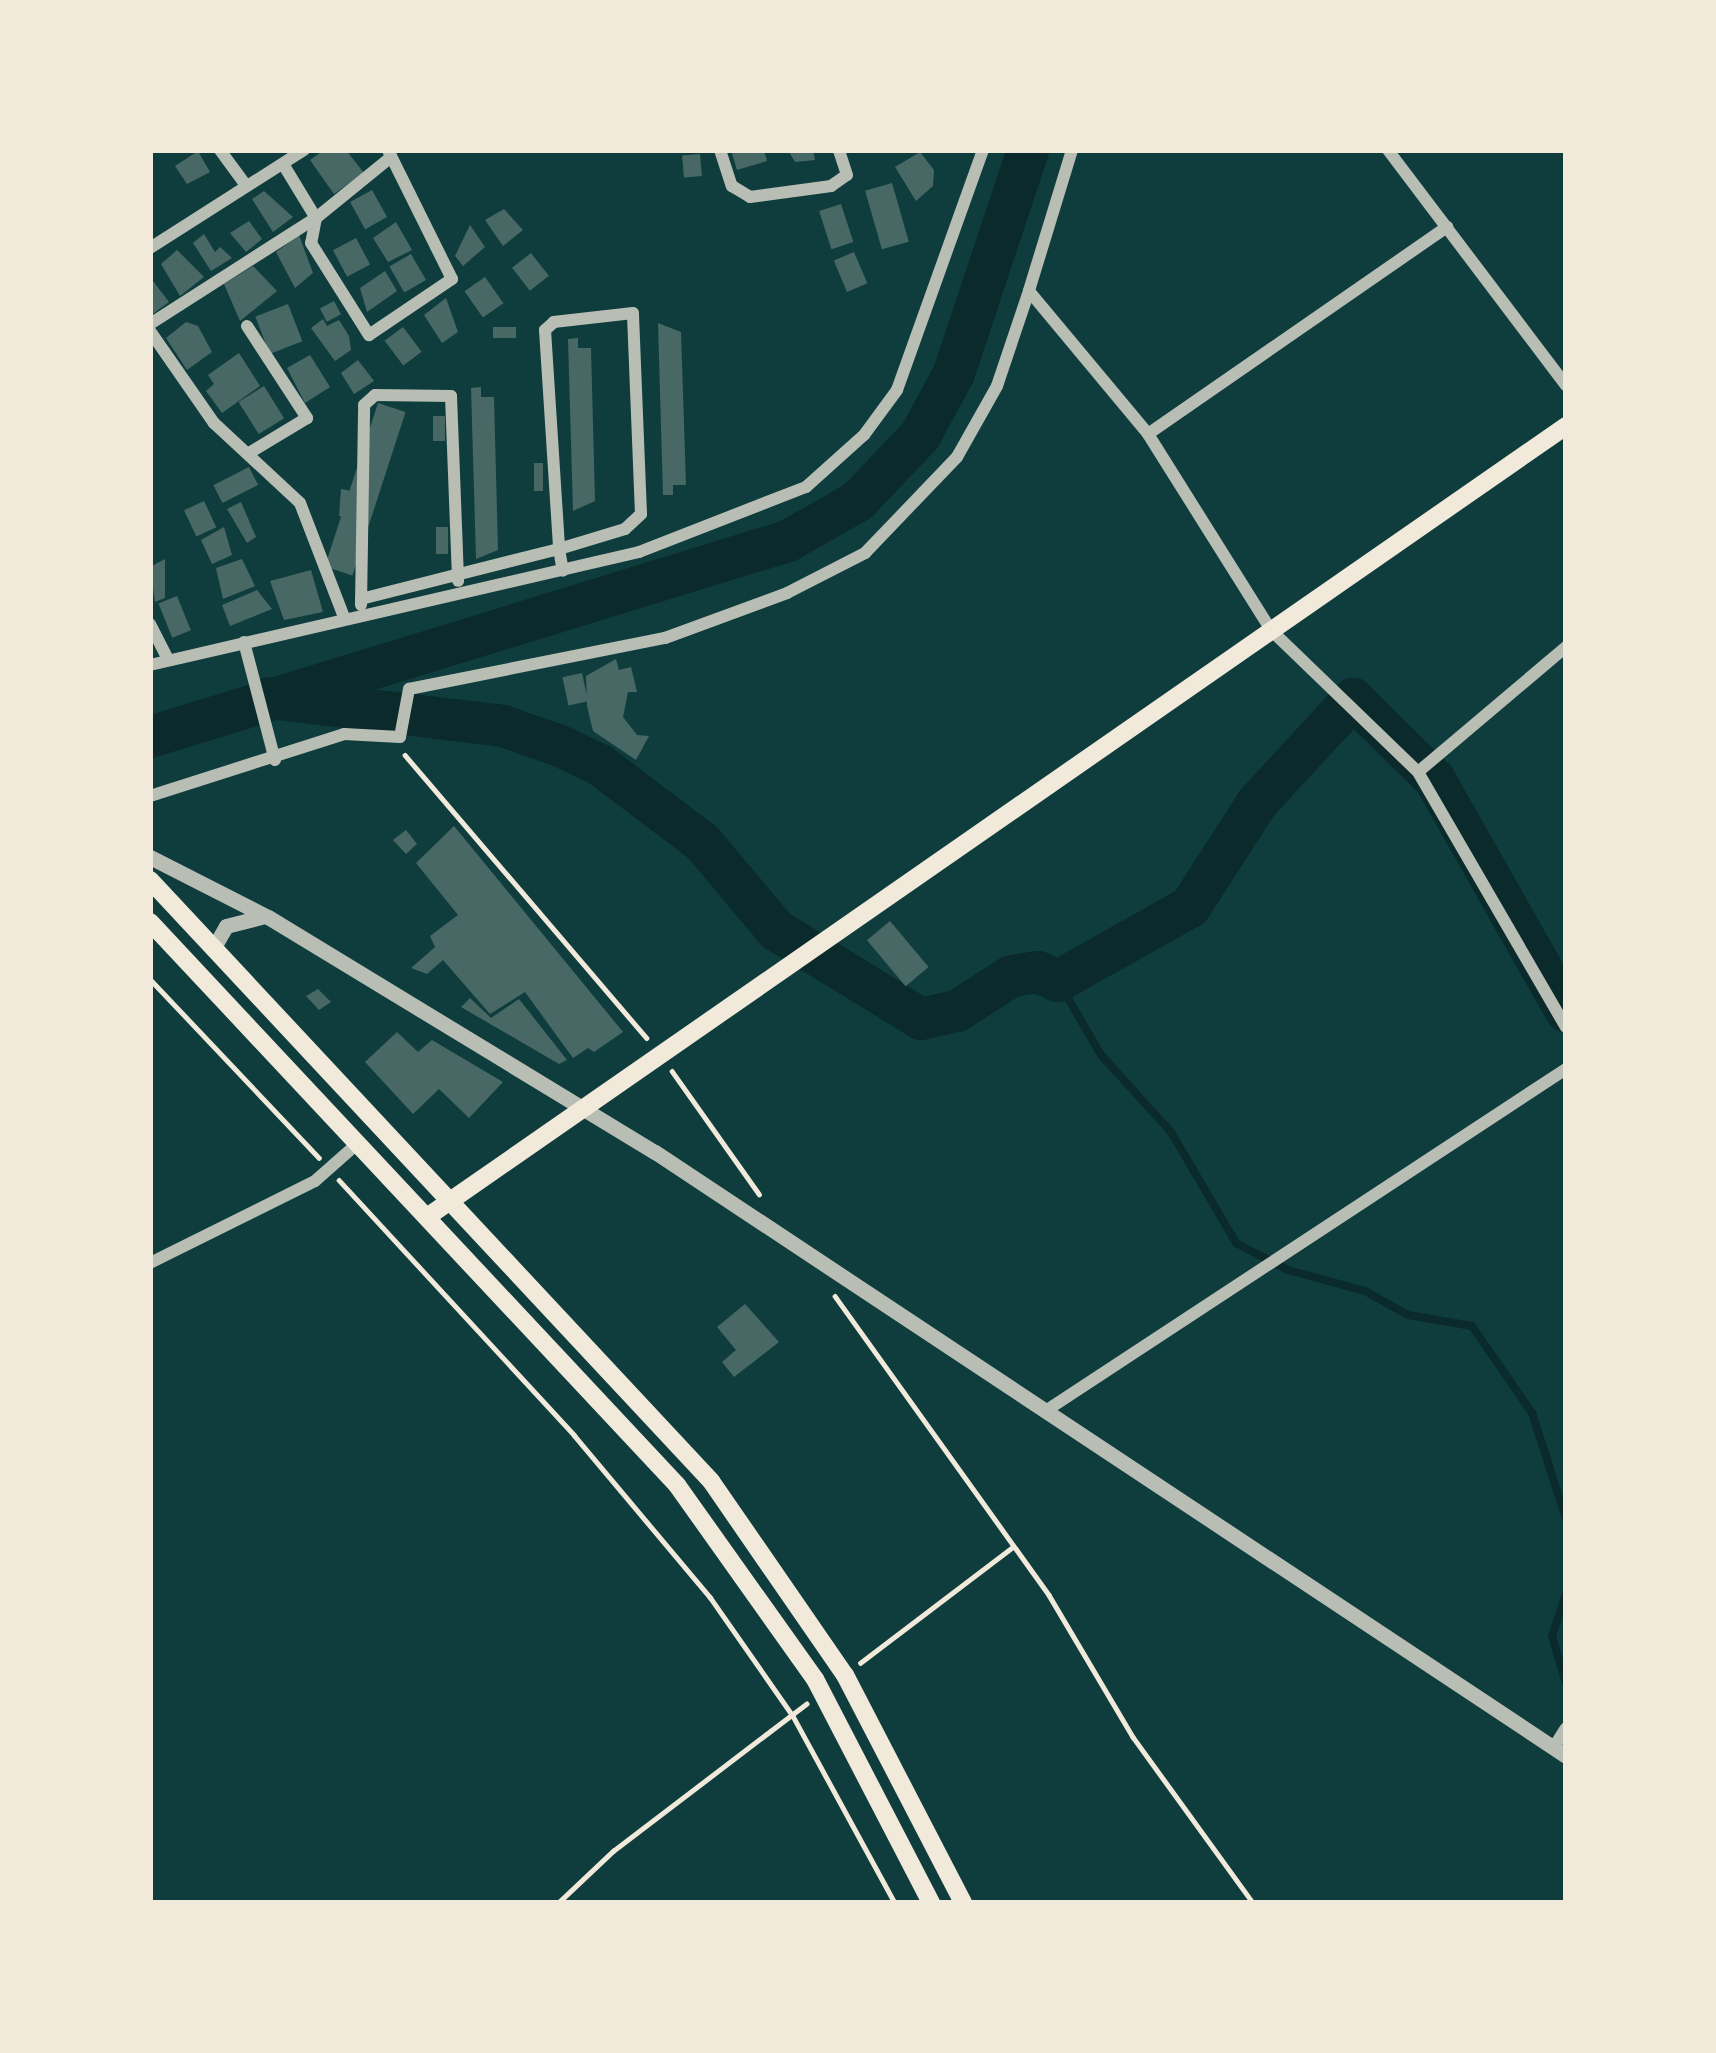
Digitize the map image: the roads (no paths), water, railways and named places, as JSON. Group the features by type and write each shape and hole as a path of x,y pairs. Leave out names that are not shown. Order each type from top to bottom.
{"main road":[{"path":"427,1217 580,1109 663,1059 818,940 1566,426"},
{"path":"150,880 711,1481 845,1675 963,1903"},
{"path":"150,922 677,1485 822,1691 931,1903"},
{"path":"301,1081 324,1066"},
{"path":"822,1691 845,1675"}],"street":[{"path":"220,150 244,184"},
{"path":"150,248 304,150"},
{"path":"720,150 732,186 750,196 831,186 847,175 838,150"},
{"path":"150,665 246,648 344,617 361,606 458,585 563,571 754,511 806,487 851,449 897,390 916,350 983,150"},
{"path":"150,796 344,734 400,737 409,689 665,638 787,593 865,553 957,457 998,386 1072,150"},
{"path":"1388,150 1566,385"},
{"path":"283,164 316,218 311,243 369,334 452,279 390,153 316,218 150,327 214,424 300,503 344,617"},
{"path":"1148,434 1448,226"},
{"path":"1029,291 1148,434 1271,630 1418,772 1566,1027"},
{"path":"458,585 559,549 625,529 641,514 633,313 554,322 545,330 559,549 563,571"},
{"path":"247,326 307,418 248,453"},
{"path":"361,606 364,405 375,395 451,396 458,585"},
{"path":"150,624 168,659"},
{"path":"1418,772 1566,646"},
{"path":"246,648 274,756"},
{"path":"150,856 268,916 580,1109 1047,1410 1560,1752 1566,1728"},
{"path":"214,947 238,920 268,916"},
{"path":"1047,1410 1566,1069"},
{"path":"150,1262 330,1171 358,1143"}],"waterway":[{"path":"150,737 788,541 858,501 920,436 954,373 1028,150"},
{"path":"269,698 503,726 600,765 703,843 776,930 921,1019 957,1011 1012,976 1038,972 1058,981 1190,907 1257,803 1353,699 1435,780 1566,1012"},
{"path":"1058,981 1101,1055 1171,1132 1236,1243 1288,1270 1365,1291 1408,1315 1472,1326 1532,1413 1566,1518"},
{"path":"1566,1594 1552,1636 1566,1683"}]}
